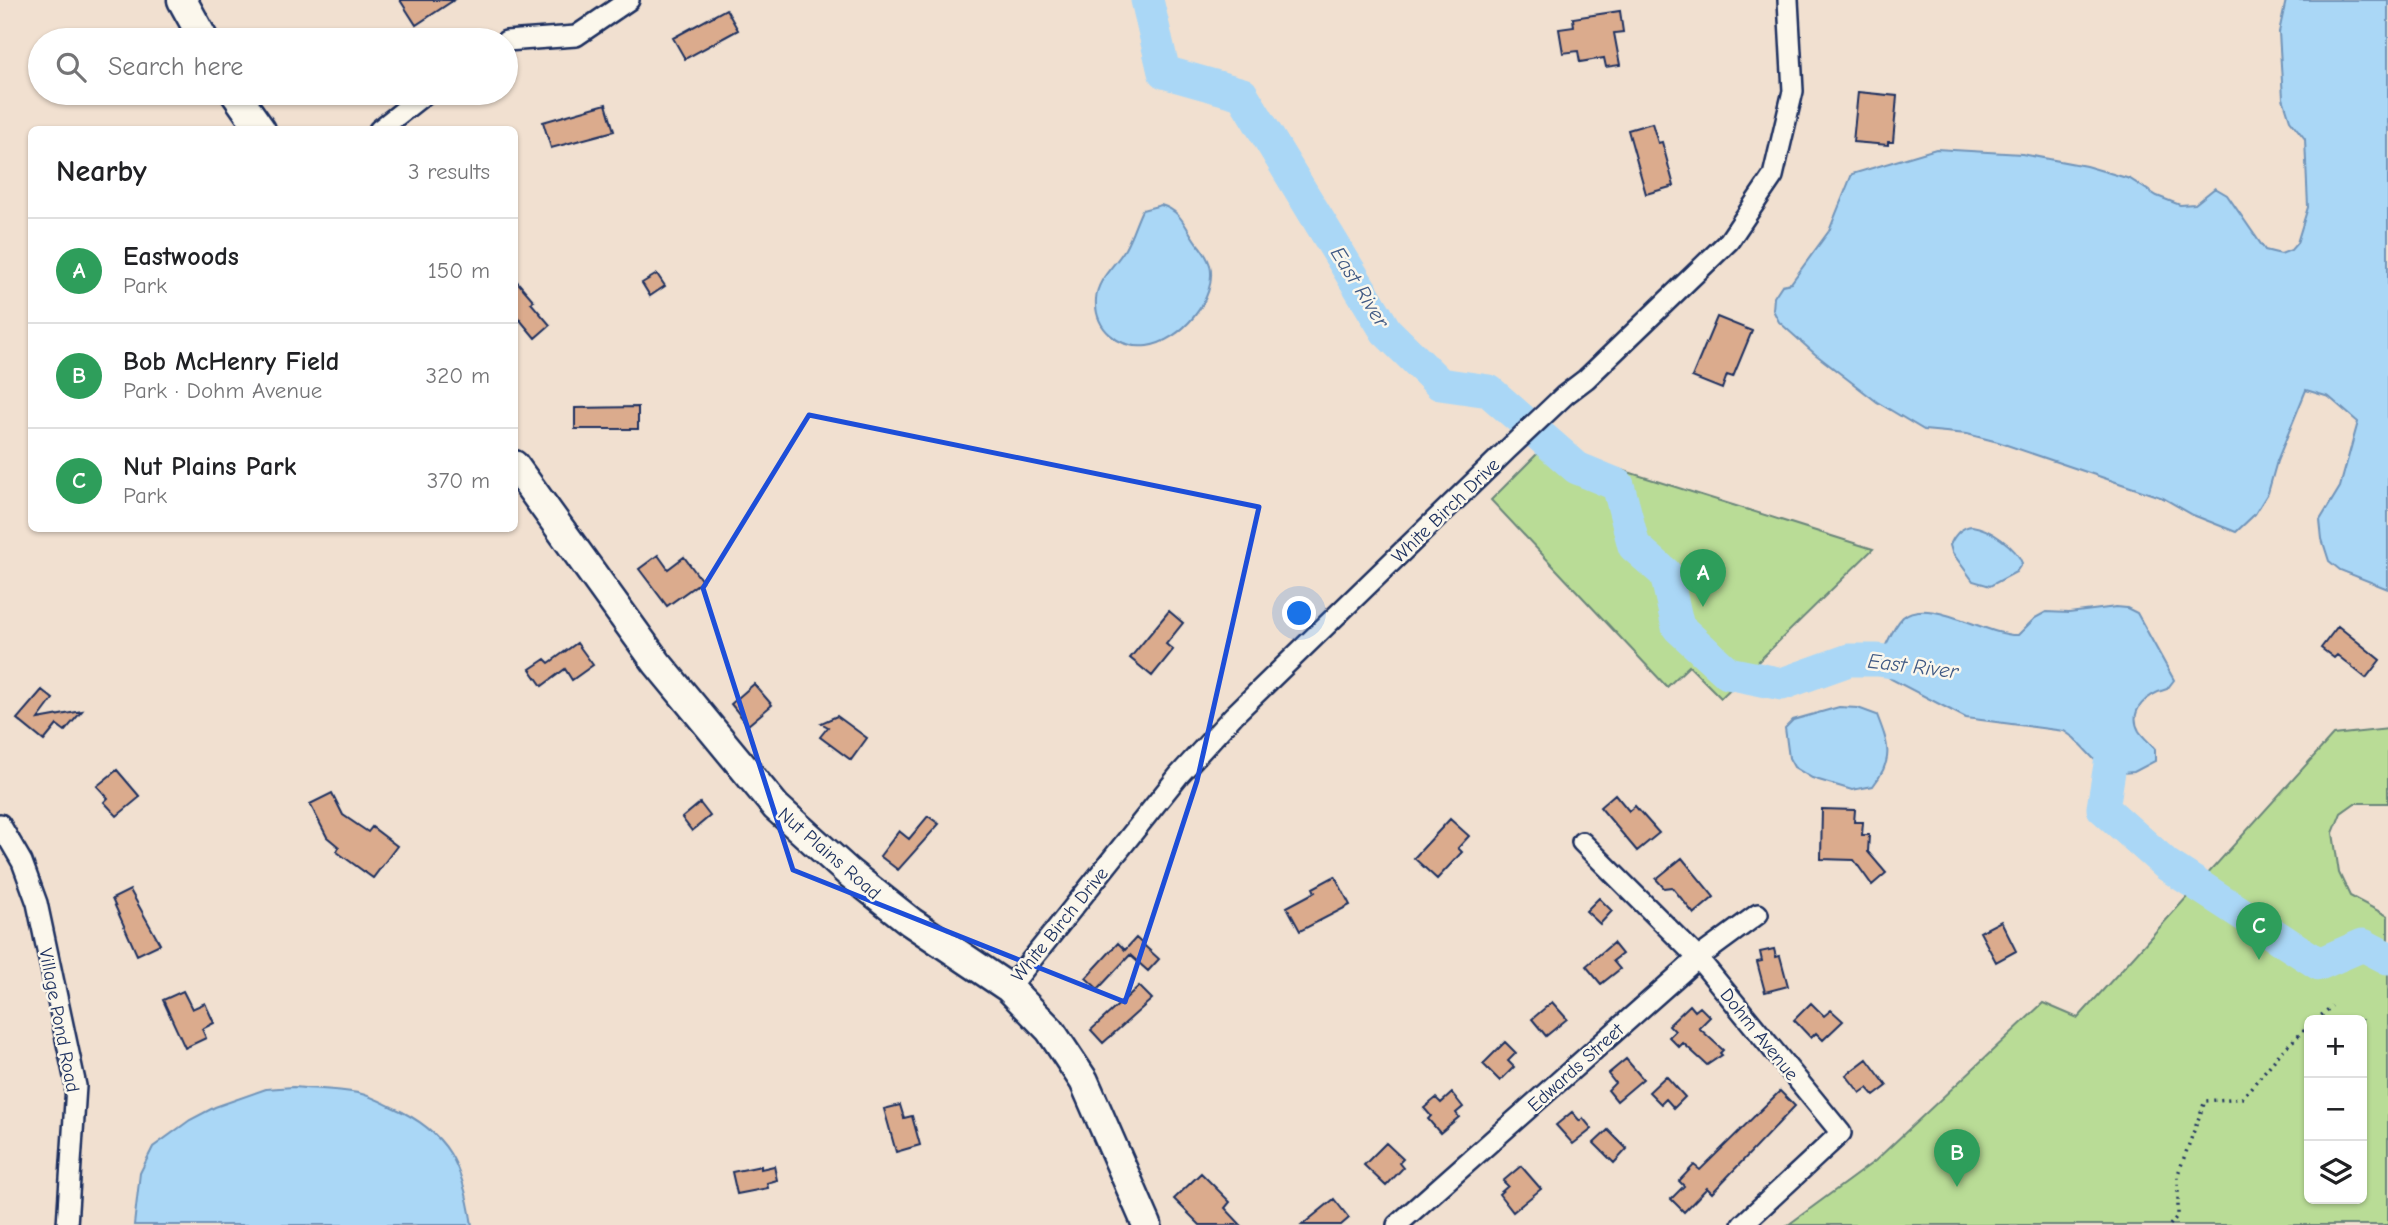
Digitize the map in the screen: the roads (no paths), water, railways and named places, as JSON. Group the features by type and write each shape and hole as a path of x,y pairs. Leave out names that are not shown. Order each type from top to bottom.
{"street":[{"path":"182,0 197,28"},
{"path":"518,40 576,36 629,0"},
{"name":"White Birch Drive","path":"1009,988 1179,775 1234,715 1507,450 1565,395 1586,379 1729,241 1773,176 1793,91 1788,0"},
{"path":"243,105 258,126"},
{"path":"384,126 411,105"},
{"name":"Nut Plains Road","path":"518,471 656,663 776,807 848,872 911,922 1009,988 1050,1030 1084,1082 1147,1225"},
{"name":"Village Pond Road","path":"0,824 22,862 37,903 76,1086 67,1225"},
{"name":"Dohm Avenue","path":"1581,842 1698,958 1841,1133 1742,1225"},
{"name":"Edwards Street","path":"1397,1225 1698,958 1758,914"}],"water":[{"path":"2286,0 2388,0 2388,589 2340,570 2329,561 2322,539 2320,520 2340,487 2358,422 2329,397 2306,390 2277,461 2268,493 2255,514 2236,532 2193,515 2163,498 1998,442 1967,434 1924,430 1877,402 1779,322 1773,310 1774,297 1782,285 1791,283 1829,231 1852,174 1936,149 2022,154 2086,166 2130,179 2157,196 2180,205 2195,204 2215,188 2227,195 2265,250 2281,254 2291,250 2297,243 2308,207 2305,139 2290,120 2283,98 2279,32"},
{"path":"1161,205 1182,219 1206,256 1211,278 1208,291 1194,317 1172,336 1147,346 1127,344 1110,335 1104,328 1096,310 1097,292 1130,240 1142,210"},
{"path":"1972,526 1994,534 2014,551 2022,563 2016,572 1990,586 1973,581 1950,545 1958,532"},
{"path":"2116,607 2137,613 2174,680 2167,689 2147,699 2138,709 2136,723 2139,731 2155,749 2155,761 2134,772 2108,774 2064,731 1966,718 1891,679 1881,672 1878,660 1899,622 1914,612 1942,614 1991,630 2018,635 2035,618 2046,612 2069,613"},
{"path":"1839,707 1858,708 1877,715 1887,744 1887,760 1873,786 1852,790 1812,778 1794,767 1789,758 1785,728 1793,720"},
{"path":"293,1087 362,1094 411,1117 427,1128 440,1140 458,1168 472,1225 134,1225 140,1173 153,1147 190,1120 215,1107 266,1089"}],"waterway":[{"name":"East River","path":"1147,0 1164,72 1242,94 1386,331 1440,384 1489,391 1577,468 1618,485 1634,546 1666,574 1678,627 1728,673 1782,684 1849,660 1878,660 1921,666"},
{"name":"East River","path":"2103,735 2113,746 2103,808 2167,865 2319,964 2363,945 2388,958"}],"place":[{"name":"Eastwoods","path":"1703,607"},
{"name":"Nut Plains Park","path":"2259,960"},
{"name":"Bob McHenry Field","path":"1957,1187"}]}
